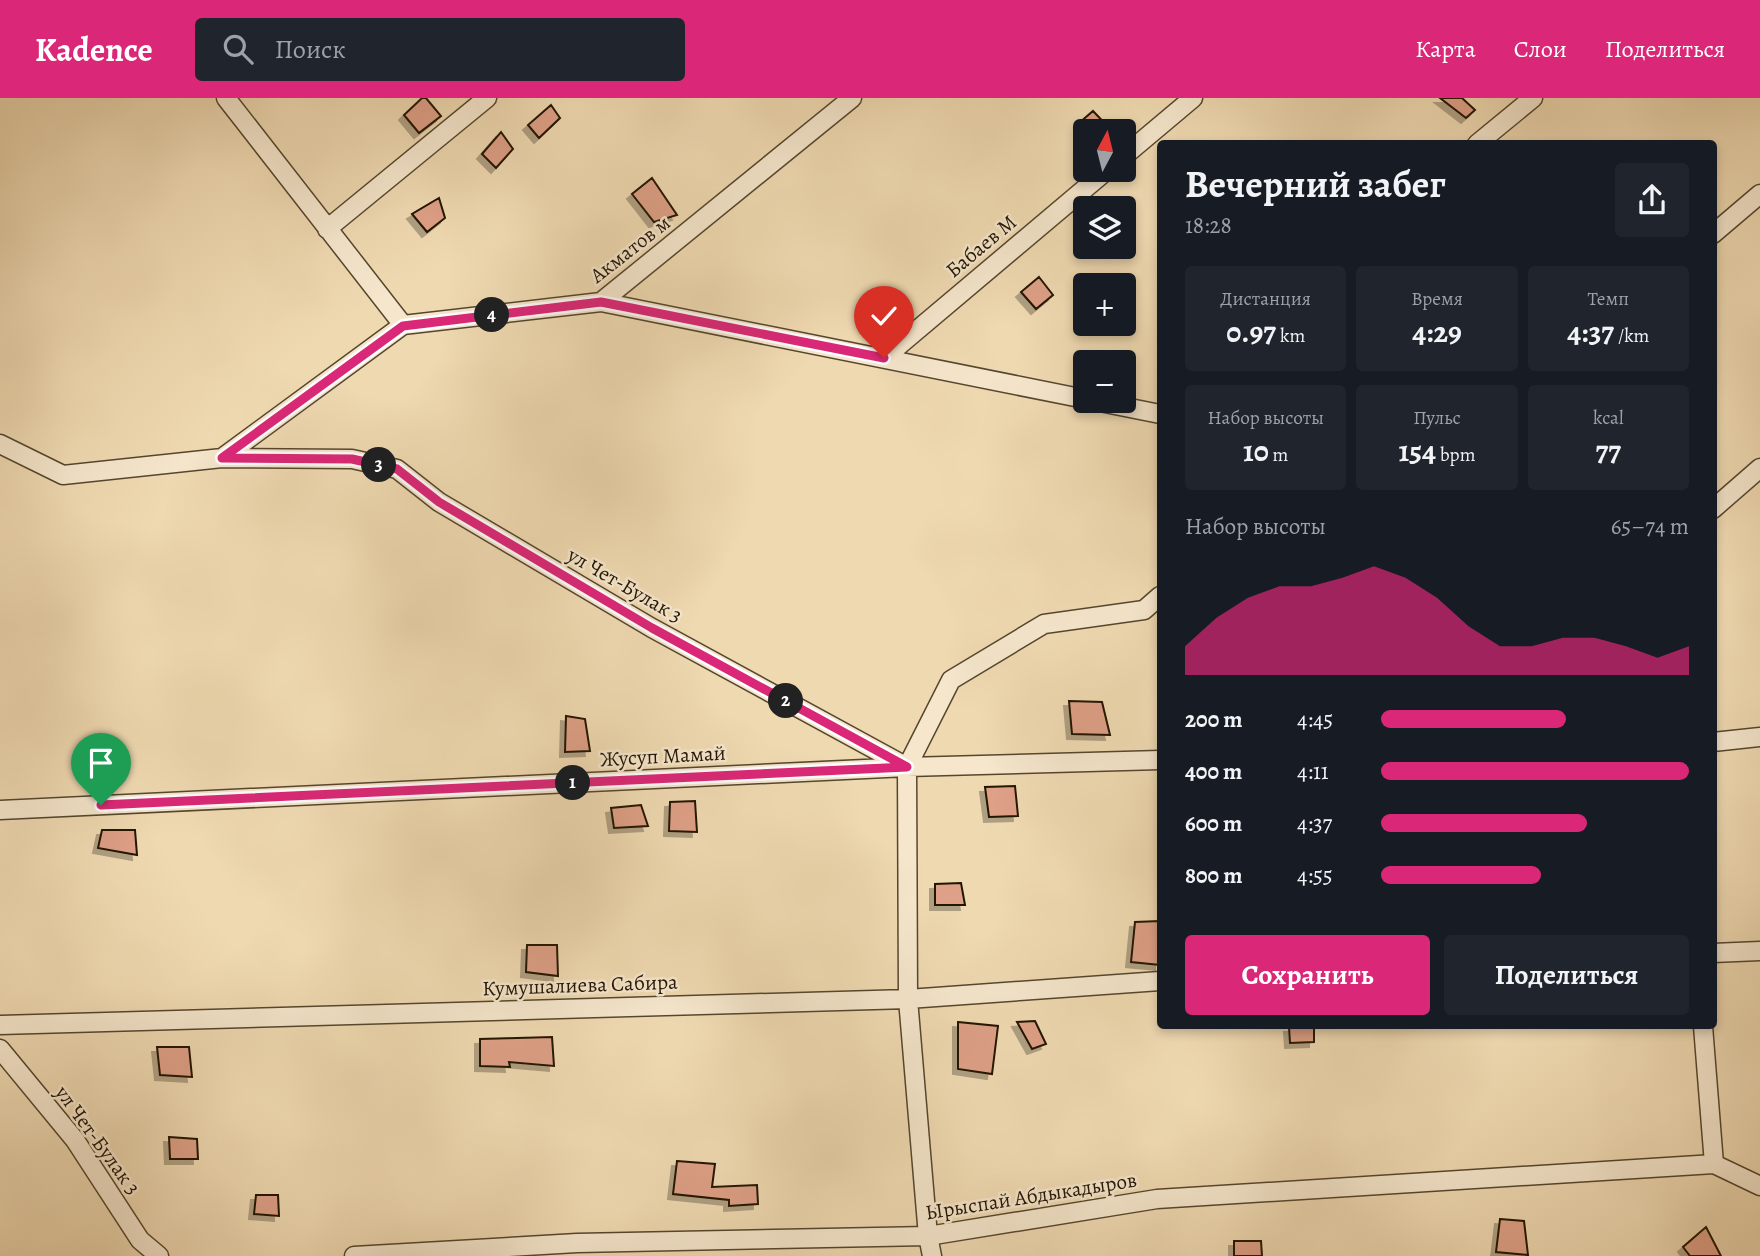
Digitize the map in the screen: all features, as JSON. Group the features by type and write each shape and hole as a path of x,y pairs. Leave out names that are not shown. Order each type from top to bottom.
{"street":[{"path":"226,98 403,326"},
{"path":"327,229 487,98"},
{"name":"Акматов м","path":"222,458 403,326 601,302 852,98"},
{"path":"1136,146 1193,98"},
{"path":"1482,140 1533,98"},
{"name":"Бабаев М","path":"884,358 1093,182"},
{"path":"1717,231 1760,194"},
{"path":"601,302 1073,397"},
{"path":"1136,406 1156,409"},
{"name":"ул Чет-Булак 3","path":"0,444 63,475 222,458 352,459 397,469 439,502 652,628 907,767"},
{"path":"1717,506 1760,468"},
{"path":"932,1256 928,1236 908,999 907,767 951,680 1044,624 1144,610 1157,599"},
{"path":"1717,742 1760,737"},
{"name":"Жусуп Мамай","path":"0,810 907,767 1157,760"},
{"path":"1717,953 1760,951"},
{"name":"Кумушалиева Сабира","path":"0,1025 908,999 1157,981"},
{"path":"1703,1029 1714,1164 1760,1186"},
{"name":"ул Чет-Булак 3","path":"0,1049 75,1140 140,1240 159,1256"},
{"name":"Ырыспай Абдыкадыров","path":"354,1256 577,1243 928,1236 1157,1199 1714,1164"}],"building":[{"path":"422,98 426,98 441,116 419,133 404,115"},
{"path":"1440,98 1462,98 1475,110 1466,118"},
{"path":"551,105 560,118 539,138 528,125"},
{"path":"1093,111 1101,119 1084,119"},
{"path":"501,132 513,149 496,168 482,154"},
{"path":"652,178 677,215 654,222 632,194"},
{"path":"439,198 445,218 427,232 412,214"},
{"path":"1039,277 1053,295 1036,309 1021,292"},
{"path":"1069,701 1102,702 1110,735 1072,734"},
{"path":"566,716 585,719 590,751 565,752"},
{"path":"1015,786 1018,816 989,817 985,787"},
{"path":"695,801 697,832 669,831 670,802"},
{"path":"641,805 648,826 614,828 611,808"},
{"path":"102,830 135,830 137,855 98,848"},
{"path":"961,883 965,905 935,905 935,884"},
{"path":"1157,921 1157,965 1131,962 1135,922"},
{"path":"527,945 557,945 558,976 526,972"},
{"path":"1035,1021 1046,1044 1032,1049 1017,1022"},
{"path":"958,1022 998,1026 992,1074 958,1069"},
{"path":"1289,1029 1314,1029 1314,1042 1290,1043"},
{"path":"552,1037 554,1066 509,1062 510,1067 480,1066 480,1039"},
{"path":"157,1047 189,1047 192,1077 160,1075"},
{"path":"169,1137 197,1139 198,1159 170,1159"},
{"path":"677,1161 715,1164 712,1187 757,1185 758,1204 729,1206 729,1200 673,1194"},
{"path":"256,1195 278,1195 279,1216 254,1214"},
{"path":"1500,1219 1524,1221 1528,1255 1496,1252"},
{"path":"1706,1227 1721,1256 1690,1256 1683,1247"},
{"path":"1234,1241 1261,1241 1262,1256 1234,1256"}],"route":[{"path":"101,805 907,767 652,628 439,502 397,469 352,459 222,458 403,326 601,302 884,358"}]}
